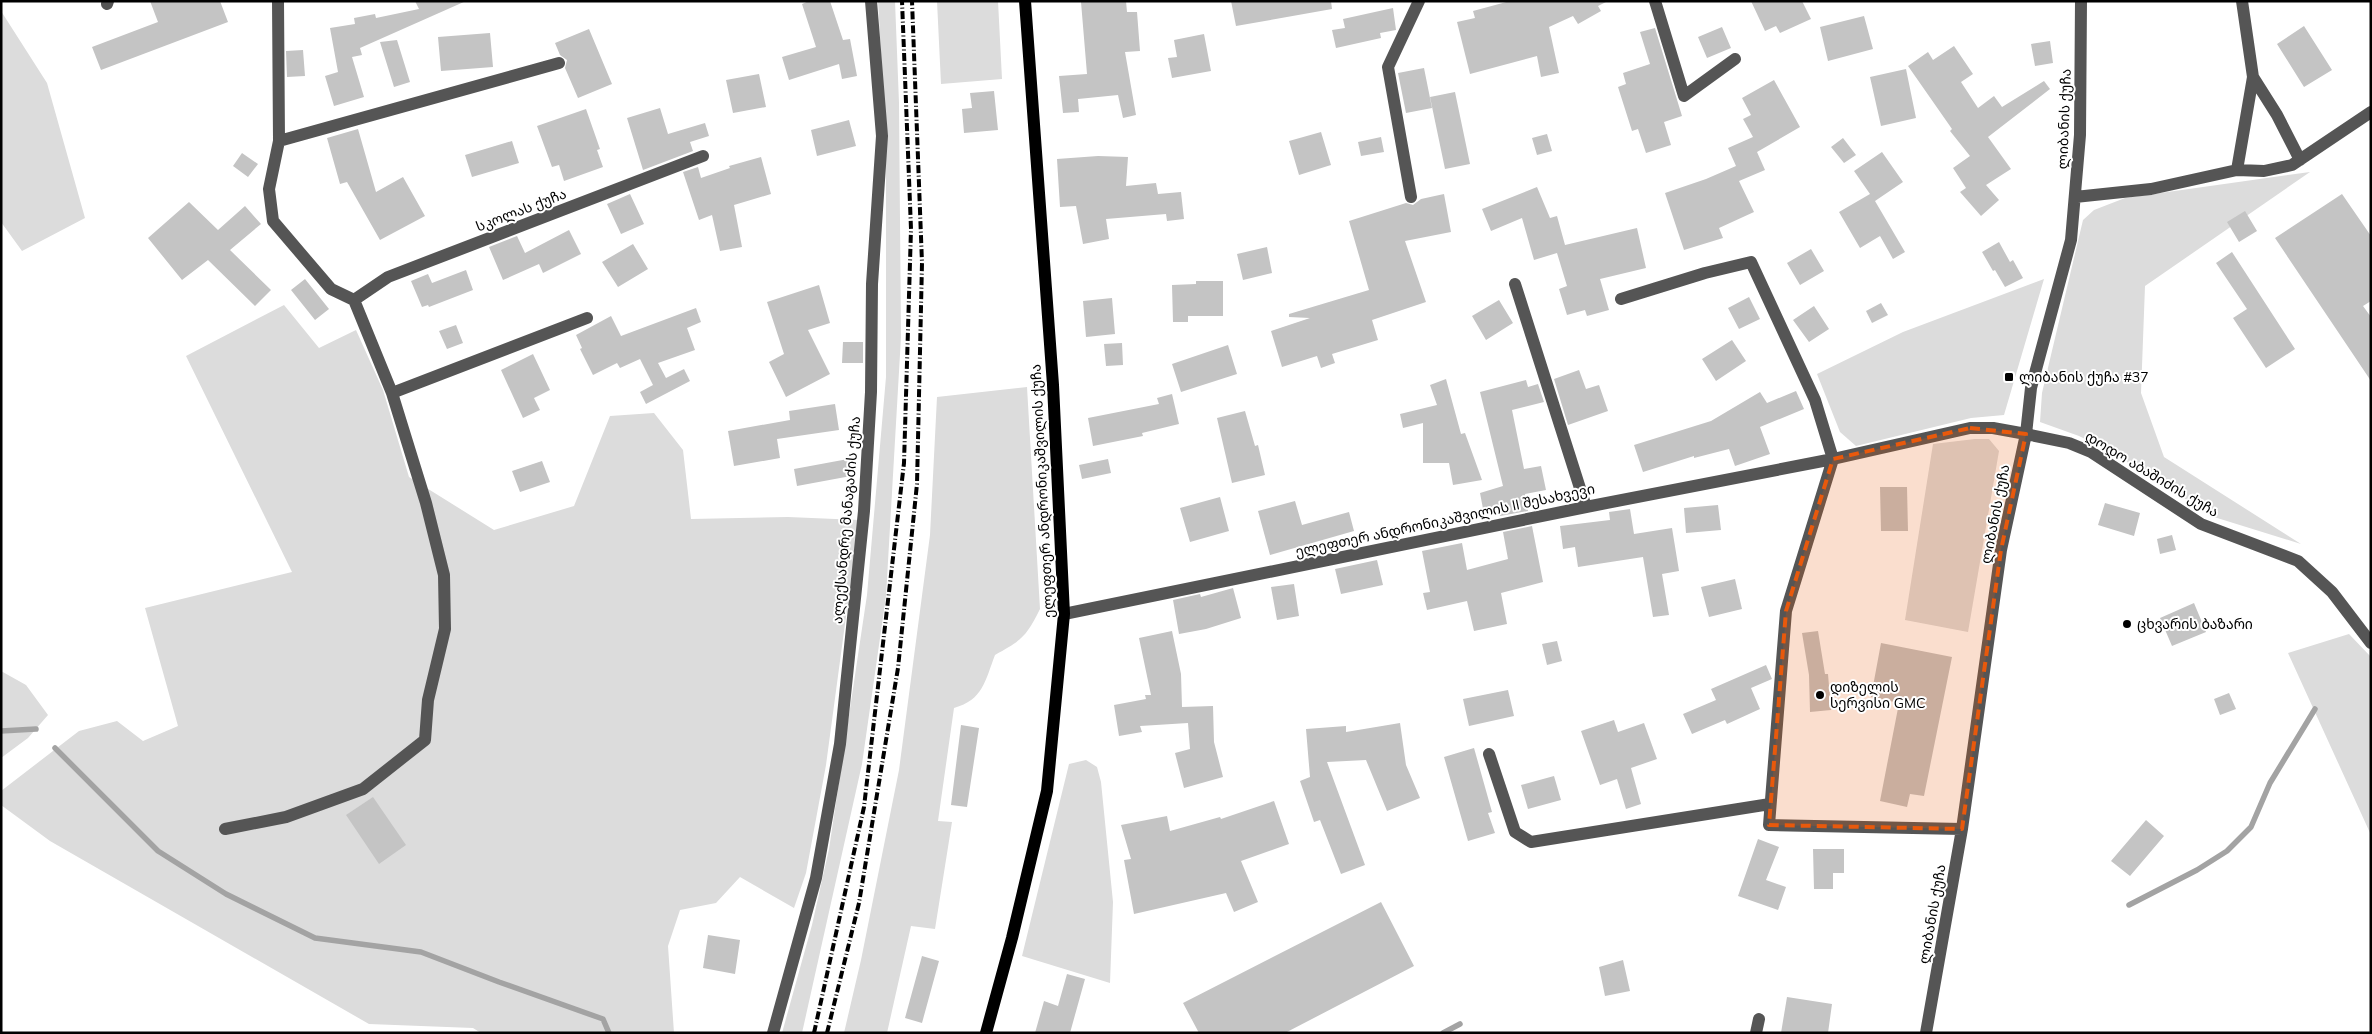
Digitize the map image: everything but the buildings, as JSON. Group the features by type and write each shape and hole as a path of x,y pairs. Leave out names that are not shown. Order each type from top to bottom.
{"main road":[{"name":"ელეფთერ ანდრონიკაშვილის ქუჩა","path":"986,1033 1012,938 1047,791 1064,614 1053,385 1025,1"}],"street":[{"path":"225,828 286,817 363,789 425,740 428,700 445,629 444,575 426,503 392,393 354,300 330,289 273,220 269,188 279,141 278,1"},
{"name":"ალექსანდრე მანაგაძის ქუჩა","path":"773,1033 816,878 840,744 864,511 871,392 872,284 882,136 871,1"},
{"path":"1410,196 1388,67 1419,1"},
{"path":"1655,1 1684,96 1735,59"},
{"name":"ლიბანის ქუჩა","path":"1926,1033 1962,829 2001,550 2026,434 2032,388 2071,240 2080,135 2081,1"},
{"path":"2237,170 2253,77 2242,1"},
{"path":"279,141 559,63"},
{"path":"2253,77 2277,114 2300,160"},
{"path":"2075,197 2151,189 2237,170 2264,171 2292,166 2371,112"},
{"name":"სკოლას ქუჩა","path":"354,300 388,277 703,156"},
{"path":"1621,299 1706,273 1751,262 1815,400 1833,459 1786,611 1769,825 1962,829"},
{"path":"1515,284 1586,506"},
{"path":"392,393 586,318"},
{"name":"ელეფთერ ანდრონიკაშვილის II შესახვევი","path":"1064,614 1586,506 1833,459 1970,428 1993,428 2026,434"},
{"name":"დოდო აბაშიძის ქუჩა","path":"2026,434 2069,443 2091,452 2201,524 2298,562 2332,592 2371,643"},
{"path":"1489,754 1515,832 1531,842 1770,804"},
{"path":"1756,1033 1759,1019"}],"highlighted area":[{"path":"1970,428 2026,434 2001,550 1962,829 1769,825 1786,611 1833,459"}],"shaded area":[{"path":"878,1 895,1 899,103 901,337 886,596 862,764 802,1033 782,1033 812,925 829,849 867,595 886,377 886,143"},
{"path":"937,1 998,1 1002,79 941,84"},
{"path":"1,11 47,83 85,218 22,251 1,222"},
{"path":"2310,172 2145,286 2141,393 2164,457 2301,544 2214,517 2108,450 2079,436 2040,422 2042,393 2083,220 2094,210 2125,198"},
{"path":"2044,279 2004,415 1971,418 1856,446 1840,432 1817,374 1903,332"},
{"path":"284,305 319,348 356,330 383,390 409,477 494,530 574,506 610,416 654,413 683,450 691,519 788,517 859,520 826,765 806,873 794,908 740,877 716,903 680,910 668,946 674,1033 481,1033 473,1028 369,1024 50,841 1,805 1,791 79,731 117,721 143,741 178,726 145,608 292,572 186,356"},
{"path":"1027,387 1040,609 1027,632 995,655 982,688 977,695 954,708 938,821 952,822 935,929 911,926 887,1033 844,1033 861,960 899,770 930,535 937,397"},
{"path":"1989,439 1999,451 1968,632 1905,620 1933,444"},
{"path":"2349,634 2371,657 2371,835 2288,653"},
{"path":"1,671 26,685 48,715 28,738 1,758"},
{"path":"1086,760 1097,767 1101,782 1113,902 1110,983 1022,956 1069,764"}],"waterway":[{"path":"2129,905 2197,870 2227,851 2251,827 2270,783 2315,709"},
{"path":"1,731 36,729"},
{"path":"55,748 158,851 226,894 315,938 421,952 603,1019 609,1033"},
{"path":"1443,1033 1460,1024"}],"railway":[{"path":"814,1033 864,807 904,463 911,229 902,1"},
{"path":"827,1033 859,903 898,668 917,484 922,263 912,1"}],"place":[{"name":"ლიბანის ქუჩა #37","path":"2009,377"},
{"name":"ცხვარის ბაზარი","path":"2127,624"},
{"name":"დიზელის სერვისი GMC","path":"1820,695"}]}
